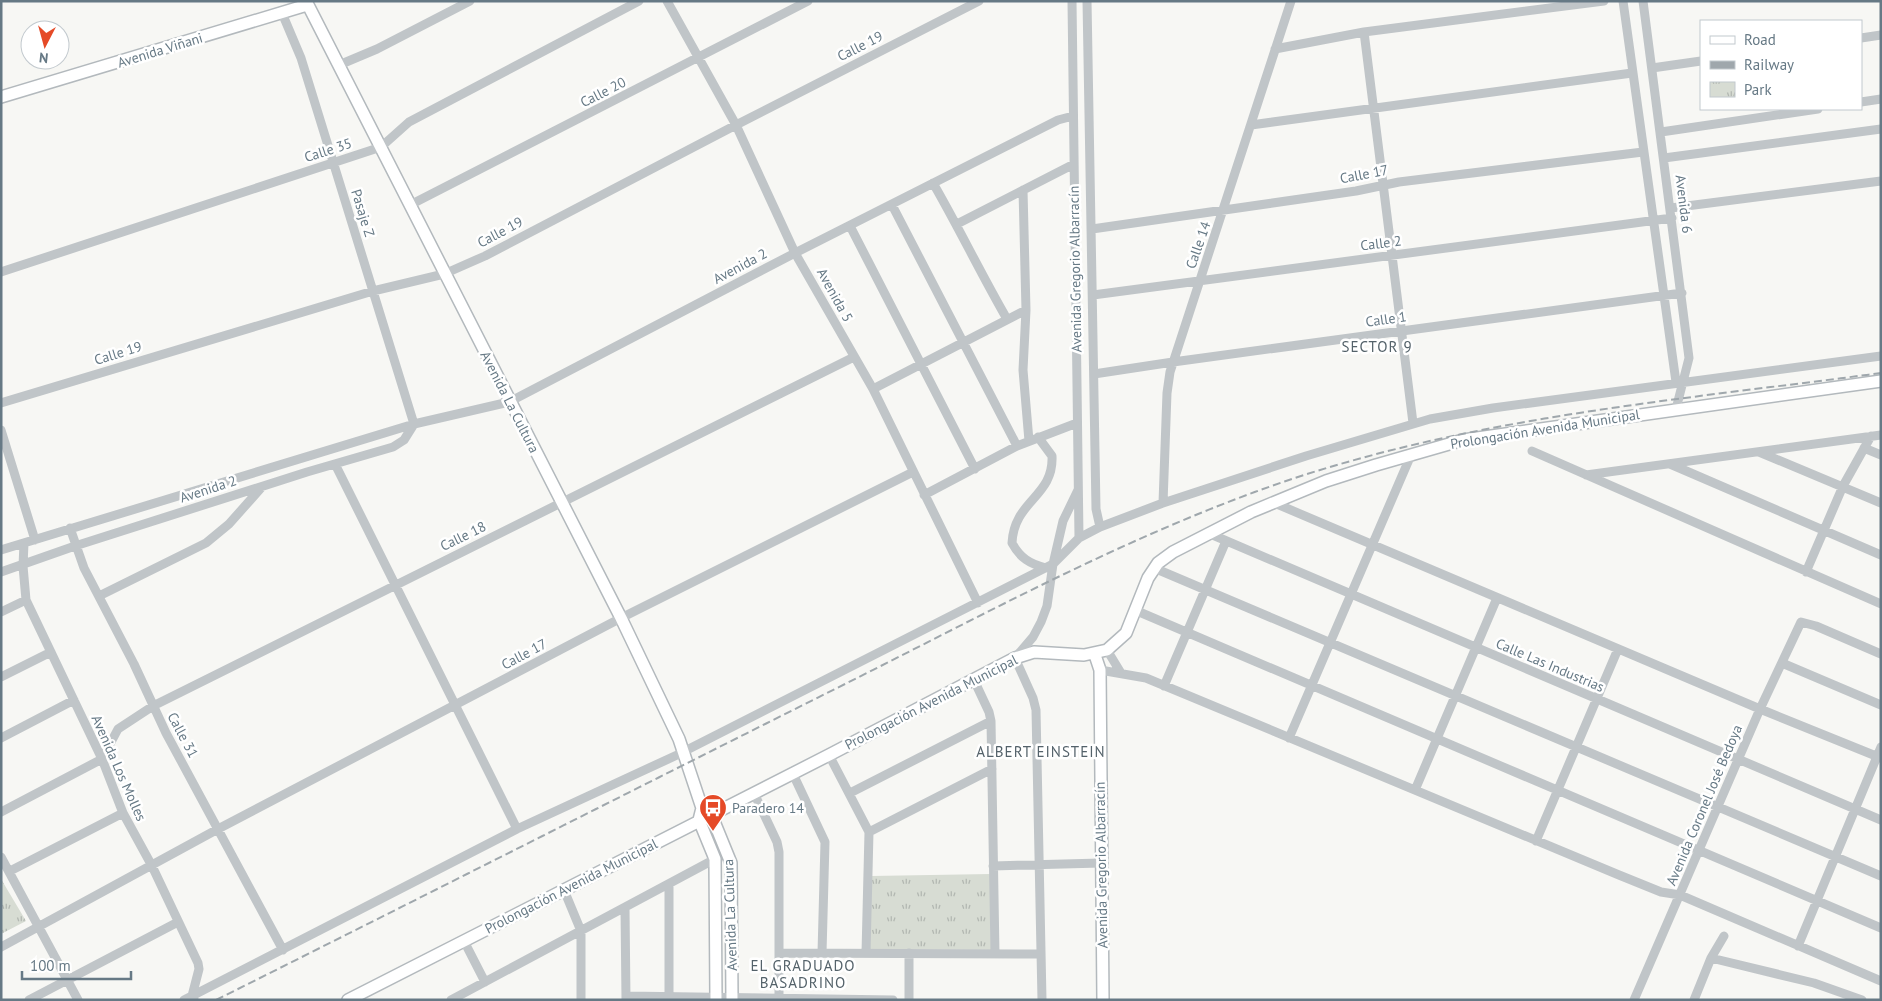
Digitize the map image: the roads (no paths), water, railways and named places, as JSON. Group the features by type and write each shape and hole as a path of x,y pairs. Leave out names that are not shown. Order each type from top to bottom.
{"main road":[{"name":"Avenida La Cultura","path":"310,2 339,65 444,274 621,618 684,751 706,811 732,863 732,998"},
{"name":"Avenida Viñani","path":"1,97 282,13 310,2"},
{"name":"Prolongación Avenida Municipal","path":"348,1000 367,996 464,941 699,820 706,811 754,793 793,774 1015,658 1034,652 1095,654 1107,650 1122,638 1136,611 1154,568 1173,552 1272,502 1326,481 1463,440 1881,380"},
{"name":"Avenida Gregorio Albarracín","path":"1095,654 1100,670 1103,1000"},
{"name":"Avenida La Cultura","path":"699,820 715,860 716,998"}],"street":[{"path":"339,65 377,49 470,1"},
{"name":"Calle 35","path":"1,272 381,147 408,122 639,1"},
{"name":"Avenida 5","path":"667,1 736,124 795,253 873,389 912,472 978,603"},
{"name":"Calle 20","path":"410,205 699,59 808,1"},
{"name":"Calle 19","path":"1,403 373,290 444,274 485,256 736,124 979,1"},
{"name":"Avenida Gregorio Albarracín","path":"1072,1 1079,538"},
{"name":"Avenida Gregorio Albarracín","path":"1087,1 1096,509 1100,527"},
{"name":"Calle 14","path":"1163,503 1166,393 1173,362 1290,1"},
{"path":"1275,49 1364,32 1604,1"},
{"name":"Avenida 6","path":"1623,1 1652,221 1680,382"},
{"name":"Avenida 6","path":"1643,1 1689,358 1680,382 1676,409"},
{"name":"Pasaje Z","path":"282,13 302,58 414,424"},
{"path":"1364,32 1394,255 1413,423"},
{"path":"1862,38 1881,35"},
{"path":"1652,68 1700,61"},
{"path":"1251,125 1632,73"},
{"path":"1862,102 1881,99"},
{"path":"1661,132 1811,110"},
{"name":"Avenida 2","path":"1,550 414,424 510,402 795,253 1058,120 1073,116"},
{"path":"1664,158 1881,129"},
{"name":"Calle 17","path":"1092,229 1384,186 1399,182 1643,152"},
{"path":"957,224 1074,164"},
{"path":"1671,208 1881,180"},
{"path":"933,183 1007,319"},
{"path":"1023,190 1026,310 1023,370 1033,439 1052,456 1051,476 1040,492 1021,512 1014,527 1012,543 1021,557 1028,562 1050,566"},
{"path":"892,205 1017,446"},
{"name":"Calle 2","path":"1093,295 1672,218"},
{"path":"850,226 975,469"},
{"name":"Calle 1","path":"1094,374 1682,293"},
{"path":"873,389 1026,310"},
{"name":"Prolongación Avenida Municipal","path":"978,603 1050,566 1079,538 1100,527 1163,503 1413,423 1493,408 1881,356"},
{"name":"Calle 18","path":"102,759 118,729 153,706 854,357"},
{"path":"924,495 1017,446 1078,423"},
{"name":"Avenida 2","path":"1,572 23,566 75,546 400,444 414,424"},
{"path":"1,430 35,540"},
{"path":"1585,475 1881,435"},
{"path":"1806,572 1843,486 1871,436"},
{"path":"1864,448 1881,455"},
{"path":"1532,451 1881,604"},
{"path":"1759,452 1881,503"},
{"path":"307,472 320,453"},
{"path":"1290,738 1411,455"},
{"path":"335,464 517,829"},
{"path":"1669,464 1881,555"},
{"name":"Calle 17","path":"1,947 40,928 218,828 621,618 912,472"},
{"path":"99,596 206,543 229,524 262,487"},
{"path":"1042,1000 1036,710 1033,698 1015,658 1033,637 1047,606 1050,566 1063,521 1078,490"},
{"path":"1272,502 1760,709 1879,757"},
{"name":"Calle 31","path":"70,528 75,546 153,706 283,950"},
{"name":"Calle Las Industrias","path":"1208,533 1881,820"},
{"path":"1164,686 1226,541"},
{"name":"Avenida Los Molles","path":"24,543 23,566 26,600 102,759 123,813 152,866 199,969 190,998"},
{"path":"1154,568 1881,876"},
{"path":"1415,790 1497,598"},
{"path":"1,612 26,600"},
{"path":"190,998 517,829 684,751 978,603"},
{"path":"1136,611 1881,928"},
{"name":"Avenida Coronel José Bedoya","path":"1634,1000 1760,709 1801,622 1816,626 1881,654"},
{"path":"1536,841 1618,649"},
{"path":"1107,650 1121,673"},
{"path":"1,678 51,652"},
{"path":"1782,663 1881,706"},
{"path":"1100,670 1146,678 1661,892 1680,895 1881,981"},
{"path":"974,680 989,712 991,721 994,954"},
{"path":"1,738 74,700"},
{"path":"850,793 991,721"},
{"path":"1798,946 1879,757 1881,746"},
{"path":"829,755 869,832 866,953"},
{"path":"1,812 102,759"},
{"path":"869,832 992,769"},
{"path":"793,774 825,842 822,953"},
{"path":"754,793 778,842 779,999"},
{"path":"10,871 123,813"},
{"path":"1,857 78,1000"},
{"path":"451,1000 715,860"},
{"path":"994,866 1101,863"},
{"path":"669,998 670,884"},
{"path":"564,890 581,931 580,1000"},
{"path":"625,908 626,998 893,1000"},
{"path":"29,1000 178,922"},
{"path":"1694,1000 1711,958 1724,936"},
{"path":"464,941 485,982"},
{"path":"779,953 1041,954"},
{"path":"909,954 909,1000"},
{"path":"1711,958 1762,972 1814,983 1862,1000"}],"railway":[{"path":"216,1000 1071,571 1128,544 1244,496 1304,475 1375,454 1446,437 1518,423 1590,411 1881,373"}],"place":[{"name":"Paradero 14","path":"713,832"}],"district":[{"name":"SECTOR 9","path":"1377,347"},
{"name":"ALBERT EINSTEIN","path":"1041,752"},
{"name":"EL GRADUADO BASADRINO","path":"803,974"}]}
